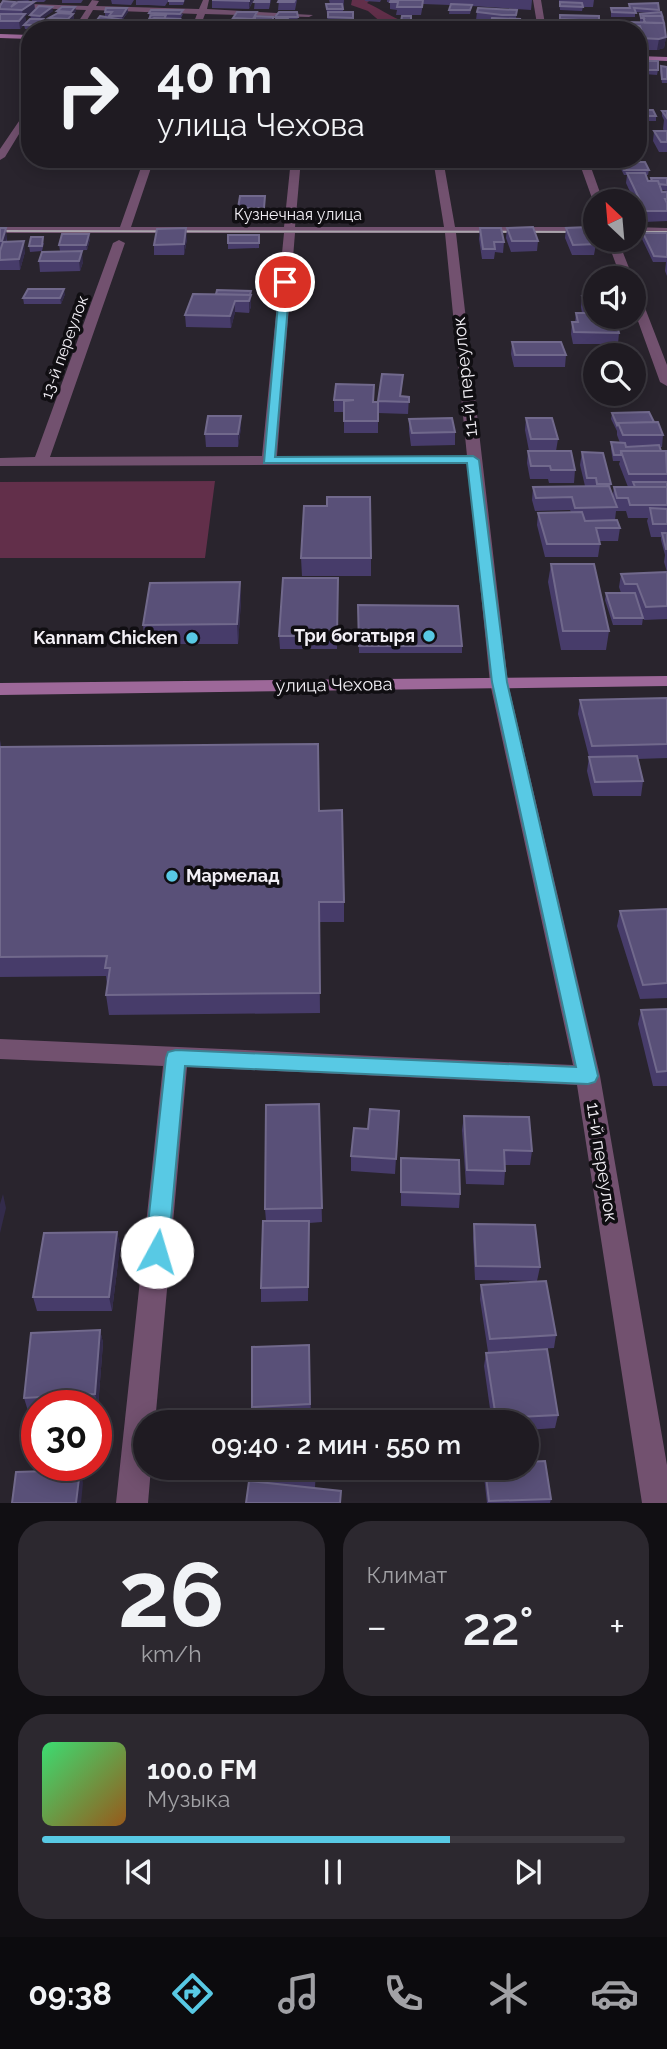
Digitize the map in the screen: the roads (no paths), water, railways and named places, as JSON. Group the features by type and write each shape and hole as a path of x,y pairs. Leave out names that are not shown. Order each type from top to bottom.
{"main road":[{"path":"0,36 21,37"},
{"path":"647,58 667,59"},
{"name":"улица Чехова","path":"0,689 667,681"}],"street":[{"path":"198,21 206,0"},
{"path":"537,0 540,21"},
{"path":"83,21 93,4"},
{"path":"0,5 93,4 309,15"},
{"path":"0,157 21,123"},
{"path":"124,230 146,168"},
{"path":"269,461 295,168"},
{"name":"11-й переулок","path":"440,168 450,230 499,682 588,1076 658,1503"},
{"path":"586,168 594,189"},
{"name":"Кузнечная улица","path":"0,230 583,230"},
{"path":"646,230 667,230"},
{"name":"13-й переулок","path":"41,462 119,243"},
{"path":"646,327 667,382"},
{"path":"0,462 473,460"},
{"path":"0,1049 588,1076"},
{"path":"132,1503 176,1058"}],"tram line":[{"path":"0,231 583,232"},
{"path":"646,232 667,232"}],"place":[{"name":"Три богатыря","path":"429,636"},
{"name":"Kannam Chicken","path":"192,638"},
{"name":"Мармелад","path":"172,876"}]}
